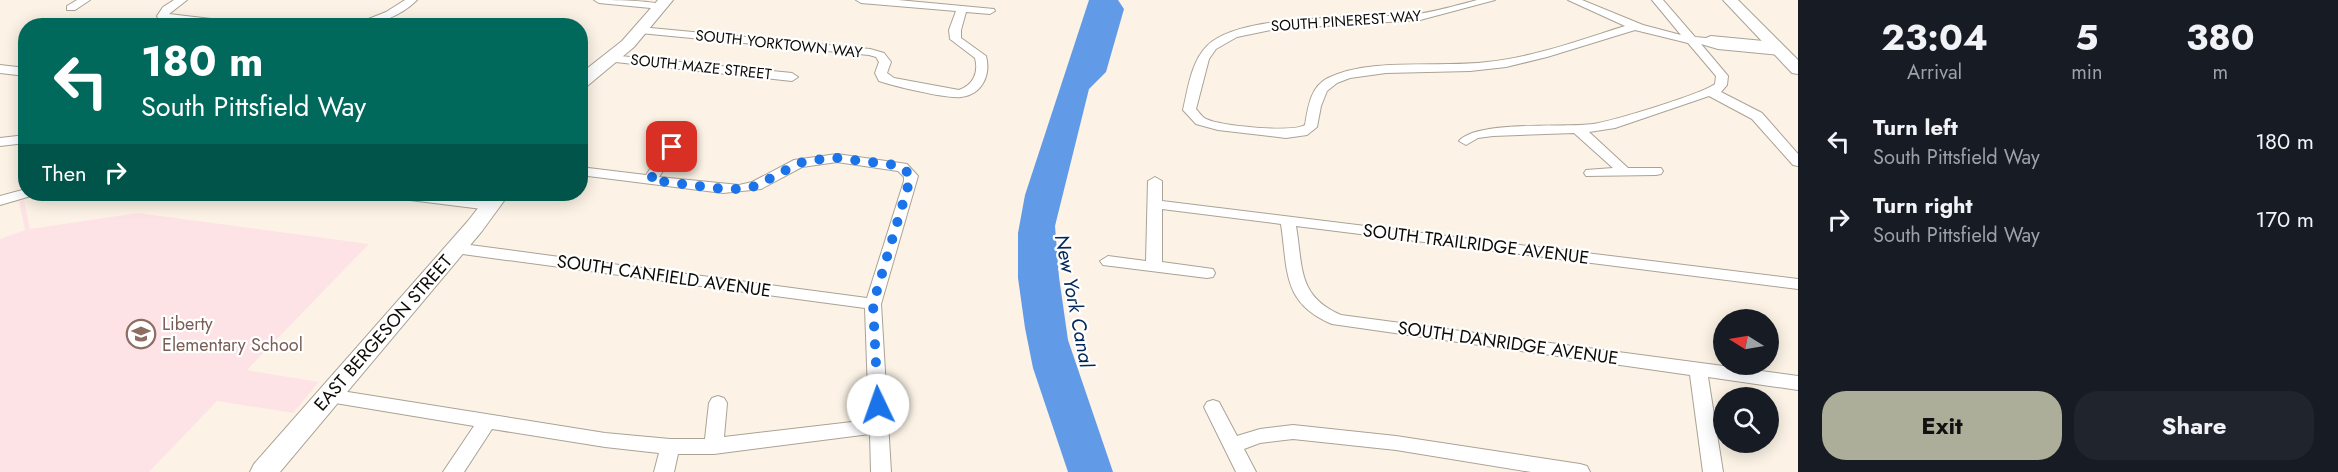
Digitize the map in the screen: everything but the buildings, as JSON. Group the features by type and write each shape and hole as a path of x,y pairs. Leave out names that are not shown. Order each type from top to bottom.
{"street":[{"path":"71,8 85,0"},
{"path":"179,18 162,16 167,9 182,0"},
{"path":"383,18 412,0"},
{"path":"601,0 664,3"},
{"path":"861,0 990,10"},
{"name":"SOUTH PINEREST WAY","path":"1490,0 1420,17 1285,25 1234,34 1212,47 1203,58 1189,106 1196,118 1218,126 1286,134 1302,132 1311,127 1317,95 1323,87 1345,76 1372,72 1470,68 1508,63 1633,27"},
{"path":"1573,0 1656,35 1709,42 1718,46 1778,48"},
{"path":"1466,141 1474,135 1493,132 1578,129 1610,125 1710,92 1721,85 1722,76 1657,0"},
{"path":"1730,0 1798,69"},
{"path":"588,76 640,30 664,3"},
{"name":"SOUTH YORKTOWN WAY","path":"640,30 870,52 880,55 885,62 881,73 883,78 949,93 967,93 975,88 984,68 980,56 956,39 955,30 962,9"},
{"name":"SOUTH MAZE STREET","path":"610,58 792,76"},
{"path":"0,69 18,71"},
{"path":"1710,92 1757,116 1798,162"},
{"path":"1578,129 1625,172"},
{"path":"0,142 18,141"},
{"path":"650,180 672,147"},
{"path":"588,172 739,189 756,186 799,163 824,158 895,165 907,171 911,176 911,181 873,304 881,472"},
{"path":"1591,173 1656,171"},
{"path":"1154,267 1155,181"},
{"path":"0,201 18,195"},
{"name":"EAST BERGESON STREET","path":"264,472 494,201"},
{"name":"SOUTH TRAILRIDGE AVENUE","path":"1155,204 1798,284"},
{"name":"SOUTH DANRIDGE AVENUE","path":"1288,220 1300,289 1305,299 1316,309 1338,320 1798,383"},
{"name":"SOUTH CANFIELD AVENUE","path":"455,248 873,304"},
{"path":"1108,261 1207,273"},
{"path":"1698,369 1713,472"},
{"path":"329,396 604,440 670,447 714,446 879,426"},
{"path":"714,446 718,404"},
{"path":"1213,407 1246,472"},
{"path":"453,472 487,422"},
{"path":"1232,445 1260,436 1293,432 1396,443 1580,472"},
{"path":"664,472 670,447"}],"shaded area":[{"name":"Liberty Elementary School","path":"19,201 24,201 30,229 138,213 369,244 247,370 319,382 293,413 217,401 149,472 0,472 0,239 25,230"}],"water":[{"path":"1089,0 1118,0 1124,9 1106,72 1089,89 1055,226 1059,277 1068,340 1113,472 1068,472 1033,368 1018,278 1018,233 1025,195"}],"place":[{"name":"Liberty Elementary School","path":"141,334"}],"route":[{"path":"672,147 650,180 739,189 756,186 799,163 824,158 895,165 902,167 911,176 873,304 878,405"}],"water label":[{"name":"New York Canal","path":"1074,301"}]}
